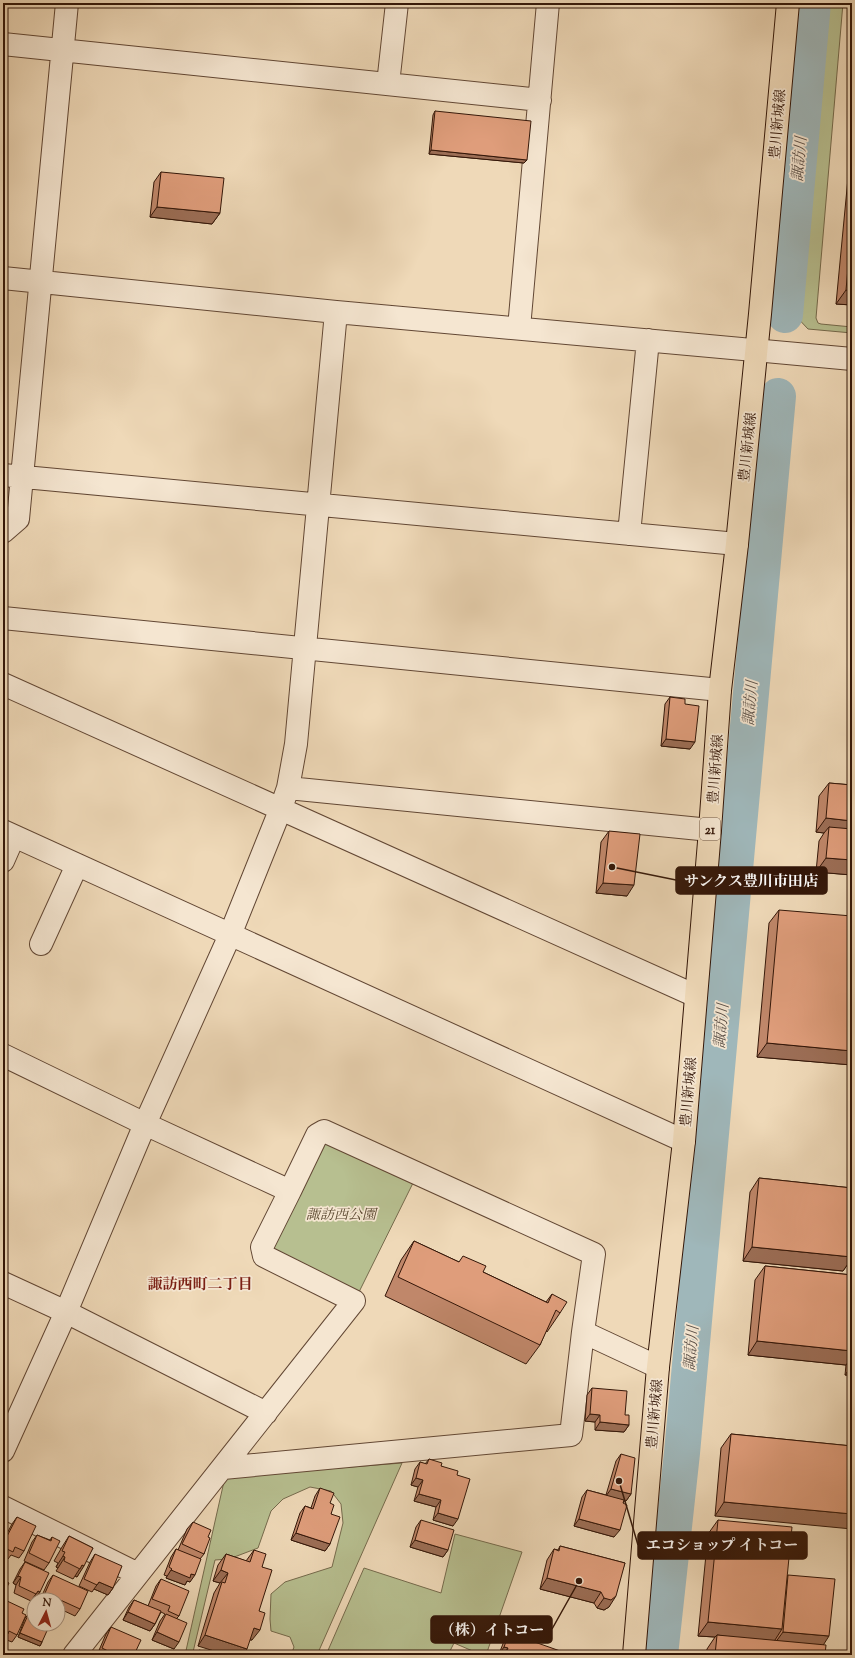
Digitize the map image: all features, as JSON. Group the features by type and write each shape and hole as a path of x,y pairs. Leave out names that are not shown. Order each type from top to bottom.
{"main road":[{"name":"豊川新城線","path":"634,1655 658,1367 684,1141 720,690 737,544 788,3"}],"street":[{"path":"3,532 18,519 12,476 41,282 67,3"},
{"path":"388,84 396,3"},
{"path":"519,328 548,3"},
{"path":"3,44 63,49 540,100"},
{"path":"3,278 336,312 852,359"},
{"path":"3,1451 66,1312 145,1124 230,935 288,788 296,744 336,312"},
{"path":"629,534 648,340"},
{"path":"12,476 737,544"},
{"path":"3,618 720,690"},
{"path":"3,684 696,996"},
{"path":"288,788 710,830"},
{"path":"3,861 8,834 684,1141"},
{"path":"41,944 78,865"},
{"path":"3,1054 145,1124 290,1191"},
{"path":"74,1655 354,1301 264,1256 262,1247 317,1135 324,1131 594,1254 571,1436 223,1468"},
{"path":"3,1282 66,1312 266,1413"},
{"path":"583,1332 658,1367"},
{"path":"3,1507 138,1574"}],"green space":[{"path":"819,3 843,3 816,318 818,323 821,324 852,327 852,333 808,329 792,312"},
{"name":"諏訪西公園","path":"330,1139 415,1179 358,1294 274,1254 271,1242 319,1142"},
{"path":"402,1463 317,1655 291,1655 294,1647 290,1637 271,1631 270,1619 271,1594 285,1582 332,1567 343,1523 341,1504 331,1491 310,1487 283,1499 271,1511 258,1548 229,1559 215,1560 193,1652 194,1655 185,1655 225,1477"},
{"path":"455,1534 522,1552 486,1655 482,1655 454,1643 448,1655 326,1655 364,1568 441,1593"}],"building":[{"path":"435,111 531,121 527,160 431,150"},
{"path":"161,172 224,178 220,213 157,207"},
{"path":"852,224 852,291 846,290"},
{"path":"670,697 685,699 685,704 699,706 695,742 666,739"},
{"path":"829,783 852,785 852,821 826,818"},
{"path":"829,827 852,829 852,860 826,858"},
{"path":"609,831 640,834 634,885 603,883"},
{"path":"779,910 852,916 852,1051 767,1043"},
{"path":"759,1178 852,1188 852,1257 752,1247"},
{"path":"414,1241 459,1262 463,1256 486,1266 483,1272 548,1303 552,1294 567,1302 560,1313 556,1310 540,1345 398,1277"},
{"path":"765,1266 852,1275 852,1351 757,1341"},
{"path":"592,1388 627,1391 625,1415 629,1415 629,1425 600,1422 600,1415 590,1414"},
{"path":"731,1434 852,1446 852,1514 724,1502"},
{"path":"621,1454 635,1458 631,1494 611,1489"},
{"path":"429,1459 442,1463 441,1466 458,1471 457,1475 470,1479 458,1519 438,1513 441,1500 419,1494 423,1480 416,1478 420,1462 427,1464"},
{"path":"320,1488 334,1493 330,1503 334,1505 331,1514 340,1517 330,1544 296,1533 305,1506 313,1509"},
{"path":"587,1490 624,1500 623,1503 627,1505 620,1530 579,1519"},
{"path":"3,1517 7,1519 3,1528"},
{"path":"17,1517 36,1526 24,1551 15,1547 13,1552 3,1547 3,1544"},
{"path":"421,1520 454,1530 448,1550 415,1540"},
{"path":"718,1520 792,1527 782,1629 708,1622"},
{"path":"193,1522 211,1530 208,1537 210,1538 204,1554 182,1544"},
{"path":"37,1535 51,1541 52,1537 60,1541 49,1563 29,1553"},
{"path":"69,1536 93,1548 84,1566 82,1565 80,1569 64,1561 65,1557 63,1556 65,1552 62,1551"},
{"path":"560,1546 625,1563 616,1596 611,1600 604,1598 601,1592 547,1578 554,1549 559,1551"},
{"path":"176,1549 201,1559 195,1575 191,1574 190,1578 171,1570 172,1569 169,1567"},
{"path":"254,1550 266,1554 262,1567 272,1570 259,1611 265,1613 260,1630 254,1628 247,1649 205,1635 222,1582 225,1583 228,1573 221,1570 226,1554 250,1562"},
{"path":"95,1554 122,1566 113,1588 99,1582 97,1585 84,1579"},
{"path":"25,1562 49,1573 40,1592 32,1592 19,1586 21,1577 18,1576"},
{"path":"53,1575 88,1591 80,1609 66,1603 66,1592 45,1592"},
{"path":"788,1575 835,1579 829,1636 783,1632"},
{"path":"161,1579 189,1591 179,1616 168,1611 170,1606 152,1599"},
{"path":"3,1580 9,1583 3,1595"},
{"path":"5,1600 24,1609 22,1613 26,1615 17,1635 9,1631 8,1634 3,1632 3,1601 4,1602"},
{"path":"134,1600 161,1611 155,1624 128,1612"},
{"path":"166,1614 187,1623 179,1642 157,1632"},
{"path":"26,1620 26,1632 46,1632 42,1642 20,1633"},
{"path":"111,1627 141,1640 134,1655 109,1655 110,1652 102,1648"},
{"path":"511,1628 531,1635 529,1640 563,1652 561,1655 505,1655 508,1648 504,1647"},
{"path":"717,1635 826,1645 825,1655 715,1655"},
{"path":"199,1650 211,1653 210,1655 197,1655"}],"waterway":[{"name":"諏訪川","path":"785,315 813,3"},
{"name":"諏訪川","path":"660,1655 682,1453 778,396"}],"place":[{"name":"サンクス豊川市田店","path":"612,867"},
{"name":"エコショップ イトコー","path":"619,1481"},
{"name":"（株）イトコー","path":"579,1581"}],"district":[{"name":"諏訪西町二丁目","path":"200,1284"}]}
